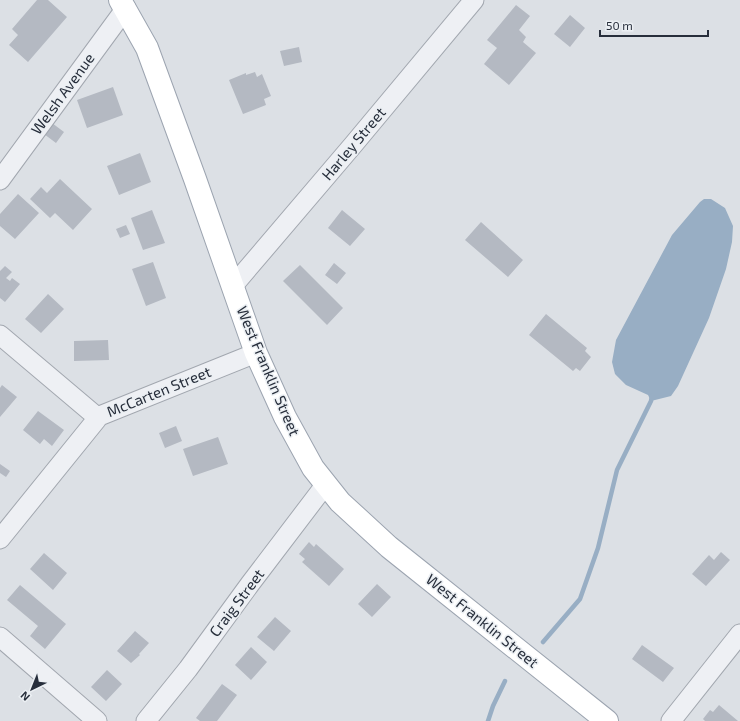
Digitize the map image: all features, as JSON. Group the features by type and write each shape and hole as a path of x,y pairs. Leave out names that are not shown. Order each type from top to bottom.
{"main road":[{"name":"West Franklin Street","path":"123,4 147,48 256,353 285,418 313,468 340,502 389,546 607,721"}],"street":[{"name":"Harley Street","path":"232,287 474,0"},
{"name":"Welsh Avenue","path":"0,180 123,4"},
{"path":"0,335 97,416"},
{"name":"McCarten Street","path":"0,539 97,419 97,416 256,353"},
{"name":"Craig Street","path":"146,721 188,669 326,484"},
{"path":"671,721 740,634"},
{"path":"0,637 97,721"}],"water":[{"path":"704,199 711,199 725,208 733,226 732,242 726,269 709,318 678,386 671,396 651,401 648,395 626,385 615,374 612,362 616,340 672,235"}],"building":[{"path":"37,0 48,0 67,17 28,62 9,45 18,35 12,29"},
{"path":"516,5 530,16 519,30 526,37 523,42 536,53 509,85 484,64 497,48 487,40"},
{"path":"570,15 585,28 570,47 554,34"},
{"path":"299,47 302,62 284,66 280,51"},
{"path":"255,72 257,77 262,74 271,96 264,99 266,105 243,114 229,80 246,73 246,75"},
{"path":"113,87 123,115 87,128 77,100"},
{"path":"48,120 64,132 56,143 40,131"},
{"path":"140,153 151,182 119,195 107,166"},
{"path":"60,179 92,209 73,230 55,213 50,218 30,199 41,187 47,193"},
{"path":"18,194 39,213 15,239 0,226 0,214"},
{"path":"152,210 165,243 143,250 131,218"},
{"path":"342,210 365,229 350,246 328,228"},
{"path":"481,222 523,260 508,277 465,240"},
{"path":"126,225 130,234 120,238 116,229"},
{"path":"153,262 166,298 146,306 132,269"},
{"path":"334,263 346,273 337,284 325,275"},
{"path":"300,265 343,308 327,325 283,281"},
{"path":"5,266 12,272 6,278 10,281 12,278 20,284 5,302 0,298 0,271"},
{"path":"48,294 64,309 41,333 25,319"},
{"path":"546,314 587,348 585,351 591,357 580,371 576,368 573,371 529,335"},
{"path":"108,340 109,360 74,361 74,341"},
{"path":"2,385 17,397 0,417 0,388"},
{"path":"38,411 64,430 52,446 44,439 40,444 23,430"},
{"path":"176,426 182,441 165,448 159,433"},
{"path":"218,437 228,464 193,476 183,449"},
{"path":"0,464 10,471 6,477 0,473"},
{"path":"309,542 314,547 316,544 344,569 329,586 302,562 305,559 299,554"},
{"path":"721,552 730,560 706,586 692,574 709,555 714,560"},
{"path":"44,553 67,573 53,590 30,569"},
{"path":"377,584 391,597 372,617 358,604"},
{"path":"20,585 66,624 45,649 30,636 38,626 7,600"},
{"path":"275,617 291,631 274,651 257,637"},
{"path":"135,631 149,643 139,654 140,655 131,663 117,651"},
{"path":"642,645 674,668 663,682 632,659"},
{"path":"251,647 267,662 251,680 235,665"},
{"path":"107,670 122,684 106,701 91,687"},
{"path":"222,684 237,695 217,721 200,721 196,718"},
{"path":"719,705 738,721 705,721 703,719 710,710 713,712"}],"waterway":[{"path":"543,642 580,599 598,548 617,470 651,401 652,396"},
{"path":"488,721 493,706 505,681"}]}
